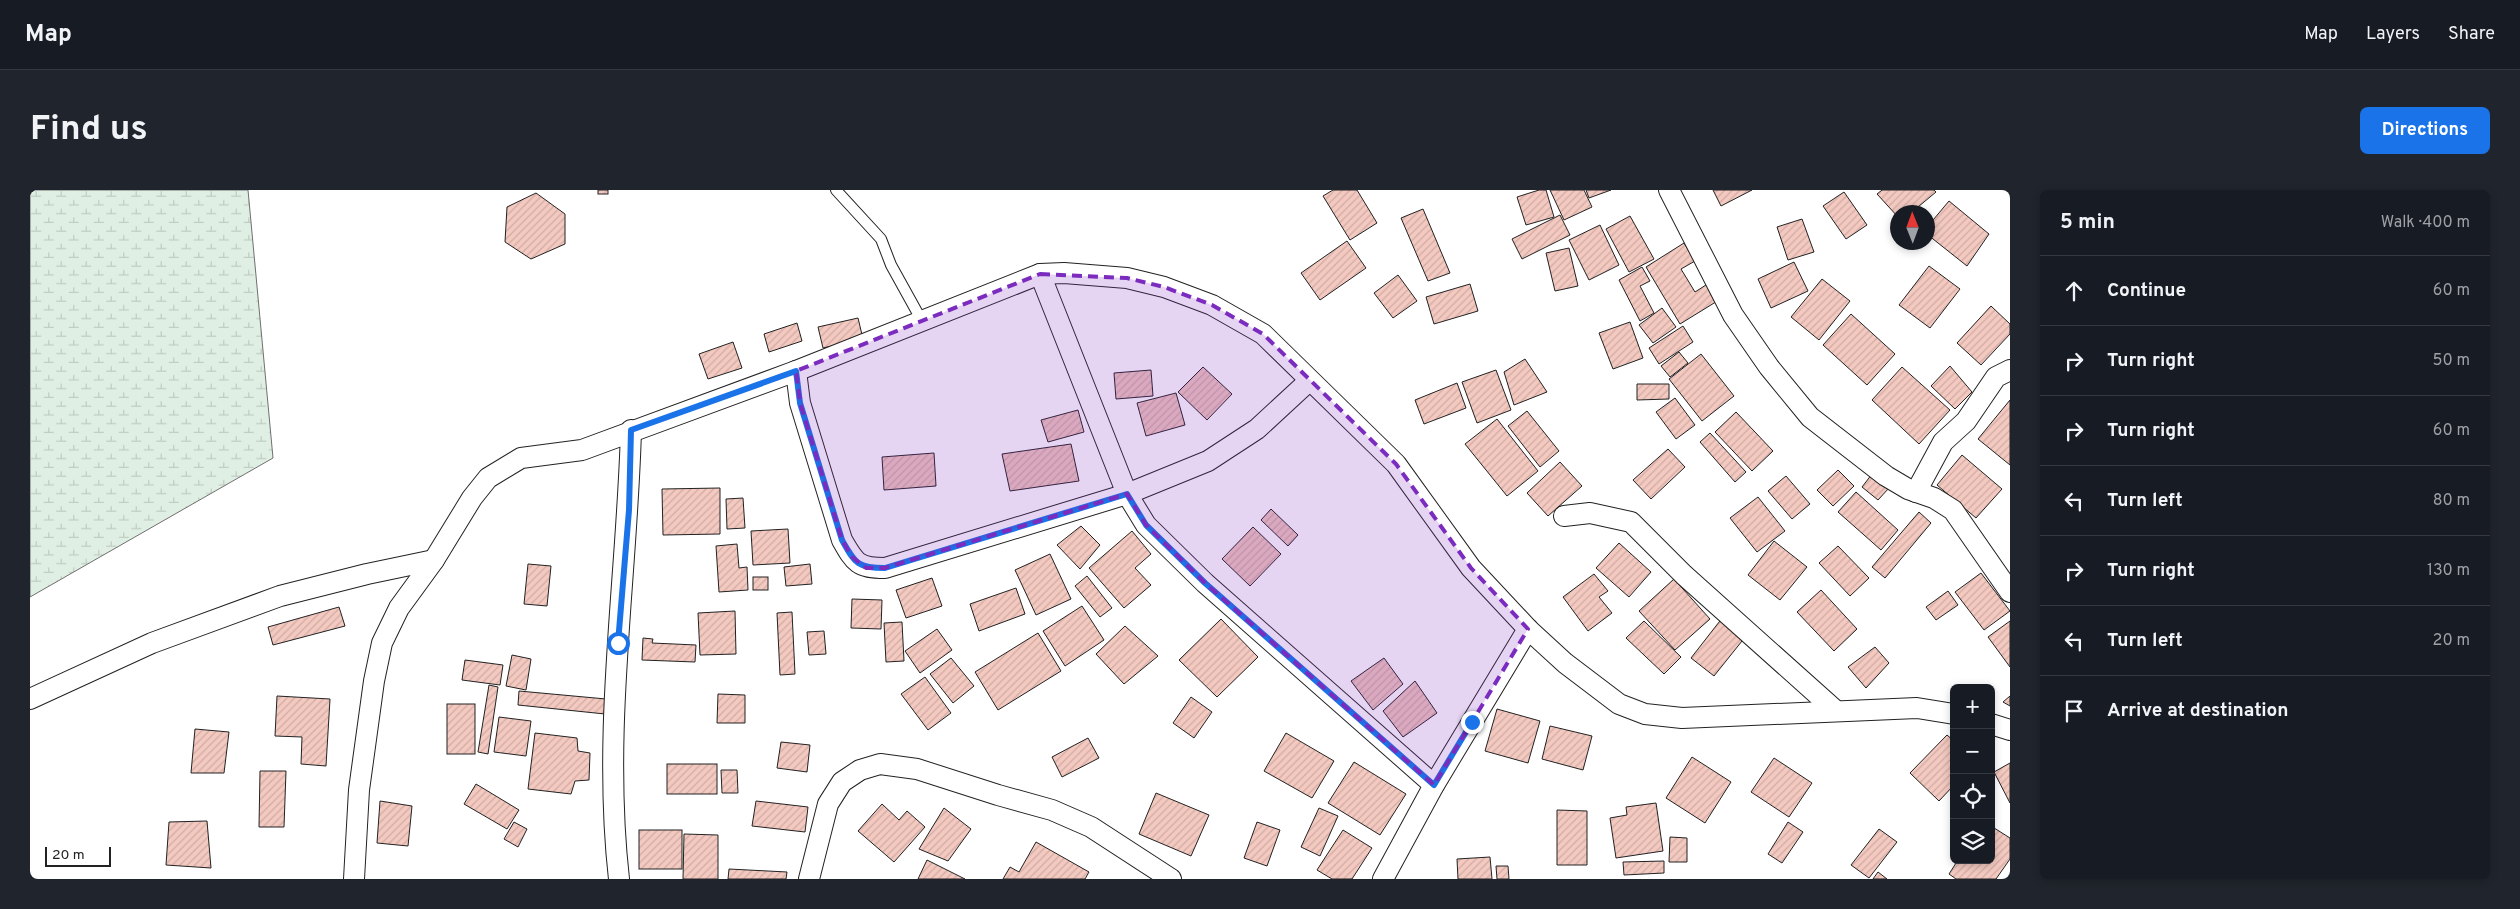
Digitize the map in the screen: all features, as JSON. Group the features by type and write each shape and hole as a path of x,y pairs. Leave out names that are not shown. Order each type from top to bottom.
{"street":[{"path":"1669,190 1733,314 1769,367 1810,417 1886,476 1916,492 1934,498 1953,510 2010,592"},
{"path":"354,879 359,790 374,681 382,643 399,608 434,560 472,498 488,478 521,458 582,450 631,430 796,371 1040,274 1064,273 1127,278 1164,288 1212,305 1263,334 1396,464 1471,568 1528,629 1565,663 1619,704 1645,714 1682,718 1917,708 1950,713"},
{"path":"1040,274 1127,494 1146,525 1205,583 1434,785"},
{"path":"1916,492 1943,442 1966,421 1996,377 2010,370"},
{"path":"796,371 800,403 842,540 852,557 866,568 885,568 1127,494 1208,461 1257,430 1309,381"},
{"path":"619,879 614,766 614,693 629,510 631,430"},
{"path":"1564,516 1590,513 1631,522 1684,575 1836,711"},
{"path":"30,699 152,643 280,596 367,574 434,560"},
{"path":"1383,879 1434,785 1528,629"},
{"path":"1995,725 2010,730"},
{"path":"809,879 828,804 842,782 860,770 880,764 917,768 998,795 1052,810 1091,827 1171,879"}],"lane":[{"path":"836,190 881,239 891,266 922,321"}],"highlighted area":[{"path":"1040,274 1127,278 1164,287 1212,305 1263,334 1396,464 1471,568 1528,629 1434,785 1205,583 1146,525 1127,494 885,568 866,568 852,557 842,540 800,403 796,371"}],"green space":[{"path":"30,190 248,190 273,458 30,597"}],"building":[{"path":"598,190 608,190 608,194 598,194"},
{"path":"1333,190 1357,190 1377,223 1350,240 1323,196"},
{"path":"1539,190 1546,190 1554,217 1526,225 1517,197"},
{"path":"1550,190 1584,190 1592,207 1564,220"},
{"path":"1586,190 1611,190 1589,198"},
{"path":"1713,190 1752,190 1721,206"},
{"path":"1882,190 1934,190 1936,192 1920,205 1890,205 1890,208 1877,194"},
{"path":"1844,192 1867,225 1846,239 1823,206"},
{"path":"536,193 565,214 565,244 531,259 505,242 507,207"},
{"path":"1949,201 1989,234 1967,266 1935,241 1935,218"},
{"path":"1423,209 1450,273 1428,281 1401,218"},
{"path":"1560,215 1570,235 1522,259 1512,239"},
{"path":"1630,216 1654,259 1629,272 1606,229"},
{"path":"1802,219 1814,252 1788,260 1777,227"},
{"path":"1600,225 1619,265 1589,280 1569,240"},
{"path":"1347,241 1366,268 1320,300 1301,273"},
{"path":"1684,243 1695,261 1681,269 1695,292 1709,283 1719,300 1680,324 1646,267"},
{"path":"1569,248 1578,286 1555,291 1546,253"},
{"path":"1794,262 1808,291 1771,308 1758,279"},
{"path":"1929,266 1960,289 1930,328 1899,305"},
{"path":"1642,267 1650,281 1640,286 1654,313 1640,321 1619,280"},
{"path":"1398,275 1417,301 1393,318 1374,293"},
{"path":"1822,279 1850,301 1819,340 1791,317"},
{"path":"1470,284 1478,311 1434,324 1426,297"},
{"path":"1991,306 2010,324 2010,334 1981,365 1957,343"},
{"path":"1662,308 1676,327 1653,343 1639,325"},
{"path":"1851,314 1895,354 1867,385 1823,345"},
{"path":"858,318 863,339 823,348 818,327"},
{"path":"1630,322 1643,358 1613,369 1599,333"},
{"path":"797,323 802,341 769,352 764,334"},
{"path":"1683,326 1693,342 1659,364 1649,348"},
{"path":"733,342 742,368 708,379 699,354"},
{"path":"1679,352 1688,363 1670,377 1661,366"},
{"path":"1701,354 1734,396 1702,421 1669,379"},
{"path":"1525,359 1547,392 1514,405 1504,372"},
{"path":"1950,366 1972,392 1955,409 1931,386"},
{"path":"1203,367 1232,394 1207,420 1178,392"},
{"path":"1902,367 1950,410 1919,444 1872,400"},
{"path":"1151,370 1153,396 1116,399 1114,373"},
{"path":"1496,370 1511,410 1477,423 1462,382"},
{"path":"1457,383 1466,408 1424,424 1415,400"},
{"path":"1637,384 1669,384 1669,399 1637,400"},
{"path":"1176,393 1185,425 1146,436 1137,403"},
{"path":"1675,398 1695,425 1676,439 1656,412"},
{"path":"2010,400 2010,465 1978,439"},
{"path":"1078,410 1084,432 1048,442 1041,420"},
{"path":"1527,411 1559,451 1540,467 1508,426"},
{"path":"1736,412 1773,451 1752,471 1715,432"},
{"path":"1497,419 1538,471 1507,496 1465,444"},
{"path":"1710,433 1746,472 1735,482 1700,442"},
{"path":"1071,444 1079,481 1010,491 1002,454"},
{"path":"1668,449 1685,467 1651,499 1633,480"},
{"path":"934,453 936,486 884,490 882,457"},
{"path":"1962,455 2002,489 1976,518 1937,485"},
{"path":"1560,462 1582,486 1548,516 1527,493"},
{"path":"1838,470 1854,486 1833,506 1817,490"},
{"path":"1872,474 1889,488 1878,500 1862,487"},
{"path":"1786,476 1810,504 1792,519 1768,491"},
{"path":"720,488 720,534 663,535 662,489"},
{"path":"1856,492 1898,530 1881,550 1838,512"},
{"path":"1758,497 1785,531 1757,552 1730,518"},
{"path":"743,498 745,528 727,529 726,499"},
{"path":"1271,509 1298,535 1288,546 1261,520"},
{"path":"1919,512 1931,523 1885,578 1872,567"},
{"path":"1081,526 1100,545 1080,569 1057,545"},
{"path":"1253,527 1281,554 1250,586 1222,559"},
{"path":"788,529 790,563 753,565 751,531"},
{"path":"1132,531 1151,554 1135,568 1151,585 1124,608 1089,568"},
{"path":"1774,541 1807,567 1780,600 1748,575"},
{"path":"1619,543 1651,572 1629,597 1596,568"},
{"path":"737,544 739,568 747,567 748,590 719,592 716,546"},
{"path":"1838,546 1869,578 1850,596 1819,563"},
{"path":"1050,554 1071,599 1036,615 1015,570"},
{"path":"528,564 551,566 547,606 524,604"},
{"path":"810,564 812,584 786,586 784,567"},
{"path":"1981,573 2010,611 1984,630 1955,592"},
{"path":"1594,574 1608,591 1599,597 1612,613 1588,631 1563,597"},
{"path":"1087,576 1112,608 1100,617 1075,586"},
{"path":"753,577 768,577 768,590 753,590"},
{"path":"932,578 942,606 906,618 896,590"},
{"path":"1674,579 1710,619 1675,650 1639,611"},
{"path":"1016,588 1025,614 979,631 970,604"},
{"path":"1821,590 1857,629 1834,651 1797,612"},
{"path":"1948,591 1958,605 1936,620 1926,607"},
{"path":"852,599 882,600 881,629 851,628"},
{"path":"1082,606 1104,640 1065,666 1043,631"},
{"path":"339,607 345,626 273,645 268,627"},
{"path":"735,611 736,654 700,655 698,613"},
{"path":"792,612 795,674 780,675 777,613"},
{"path":"1723,617 1746,636 1714,676 1691,658"},
{"path":"1221,619 1258,657 1217,697 1179,660"},
{"path":"1644,621 1681,657 1664,674 1626,638"},
{"path":"2010,621 2010,667 1988,637"},
{"path":"902,622 904,661 886,662 884,623"},
{"path":"1125,626 1158,656 1124,684 1096,654"},
{"path":"937,629 952,650 920,673 905,651"},
{"path":"824,631 826,654 809,655 807,632"},
{"path":"1038,633 1061,671 998,710 975,672"},
{"path":"643,638 653,639 652,643 696,645 695,662 642,660"},
{"path":"1875,647 1889,663 1866,688 1848,667"},
{"path":"512,655 531,659 526,690 506,686"},
{"path":"951,658 974,686 953,703 930,674"},
{"path":"1384,658 1403,684 1373,710 1351,681"},
{"path":"465,660 503,665 500,685 462,680"},
{"path":"925,677 951,713 928,730 901,694"},
{"path":"1415,681 1437,713 1403,737 1383,711"},
{"path":"489,685 498,687 488,754 478,752"},
{"path":"519,691 606,699 605,714 518,705"},
{"path":"718,694 745,695 745,723 717,723"},
{"path":"277,696 330,699 326,766 301,764 302,737 275,736"},
{"path":"2010,696 2010,706 2003,702"},
{"path":"1191,697 1212,712 1194,738 1173,723"},
{"path":"447,704 475,704 475,754 447,754"},
{"path":"1497,709 1540,721 1528,763 1485,751"},
{"path":"499,717 531,721 526,756 494,752"},
{"path":"1550,726 1592,736 1583,770 1542,759"},
{"path":"195,729 229,732 224,773 191,773"},
{"path":"535,733 577,738 578,751 590,753 589,780 575,781 571,794 528,789"},
{"path":"1286,733 1334,761 1312,798 1264,771"},
{"path":"1947,735 1950,738 1950,789 1939,801 1910,773"},
{"path":"1088,738 1099,758 1062,777 1052,757"},
{"path":"781,742 810,745 807,772 777,768"},
{"path":"1692,757 1731,782 1705,823 1666,798"},
{"path":"1774,758 1812,783 1789,817 1751,792"},
{"path":"1354,762 1406,794 1380,835 1328,803"},
{"path":"2010,763 2010,803 1995,774 1995,771"},
{"path":"667,764 717,764 717,794 667,794"},
{"path":"721,770 737,770 738,793 722,793"},
{"path":"260,771 286,771 284,827 259,827"},
{"path":"476,784 519,810 507,829 464,804"},
{"path":"1156,793 1209,815 1191,856 1139,834"},
{"path":"380,801 412,806 408,846 377,843"},
{"path":"756,801 808,807 805,832 752,826"},
{"path":"1656,803 1663,851 1616,858 1610,818 1627,815 1626,807"},
{"path":"882,804 899,820 907,811 925,827 894,862 858,831"},
{"path":"944,808 971,829 948,861 919,849"},
{"path":"1319,808 1338,816 1320,856 1301,847"},
{"path":"1557,810 1587,811 1587,865 1557,865"},
{"path":"207,821 211,868 166,865 169,822"},
{"path":"514,822 527,829 518,847 504,839"},
{"path":"1257,822 1280,830 1267,866 1244,858"},
{"path":"1788,822 1803,832 1782,863 1768,854"},
{"path":"1879,829 1897,842 1869,878 1851,865"},
{"path":"1995,829 2010,838 2010,859 1996,879 1956,879 1949,874 1955,864 1995,864"},
{"path":"639,830 682,830 682,869 639,869"},
{"path":"1343,830 1372,848 1352,879 1332,879 1317,870"},
{"path":"684,834 718,835 718,879 683,879"},
{"path":"1670,837 1687,838 1687,862 1669,862"},
{"path":"1036,842 1089,872 1085,879 1003,879 1010,867 1019,872"},
{"path":"1490,857 1492,879 1458,879 1457,859"},
{"path":"927,860 965,879 918,879"},
{"path":"1664,861 1664,873 1624,875 1623,862"},
{"path":"1496,866 1508,866 1509,879 1497,879"},
{"path":"729,869 787,872 786,879 728,879"},
{"path":"1878,872 1887,879 1873,879"}],"route":[{"path":"618,643 629,510 631,430 796,371 800,403 842,540 852,557 866,568 885,568 1127,494 1146,525 1205,583 1434,785 1472,722"}]}
